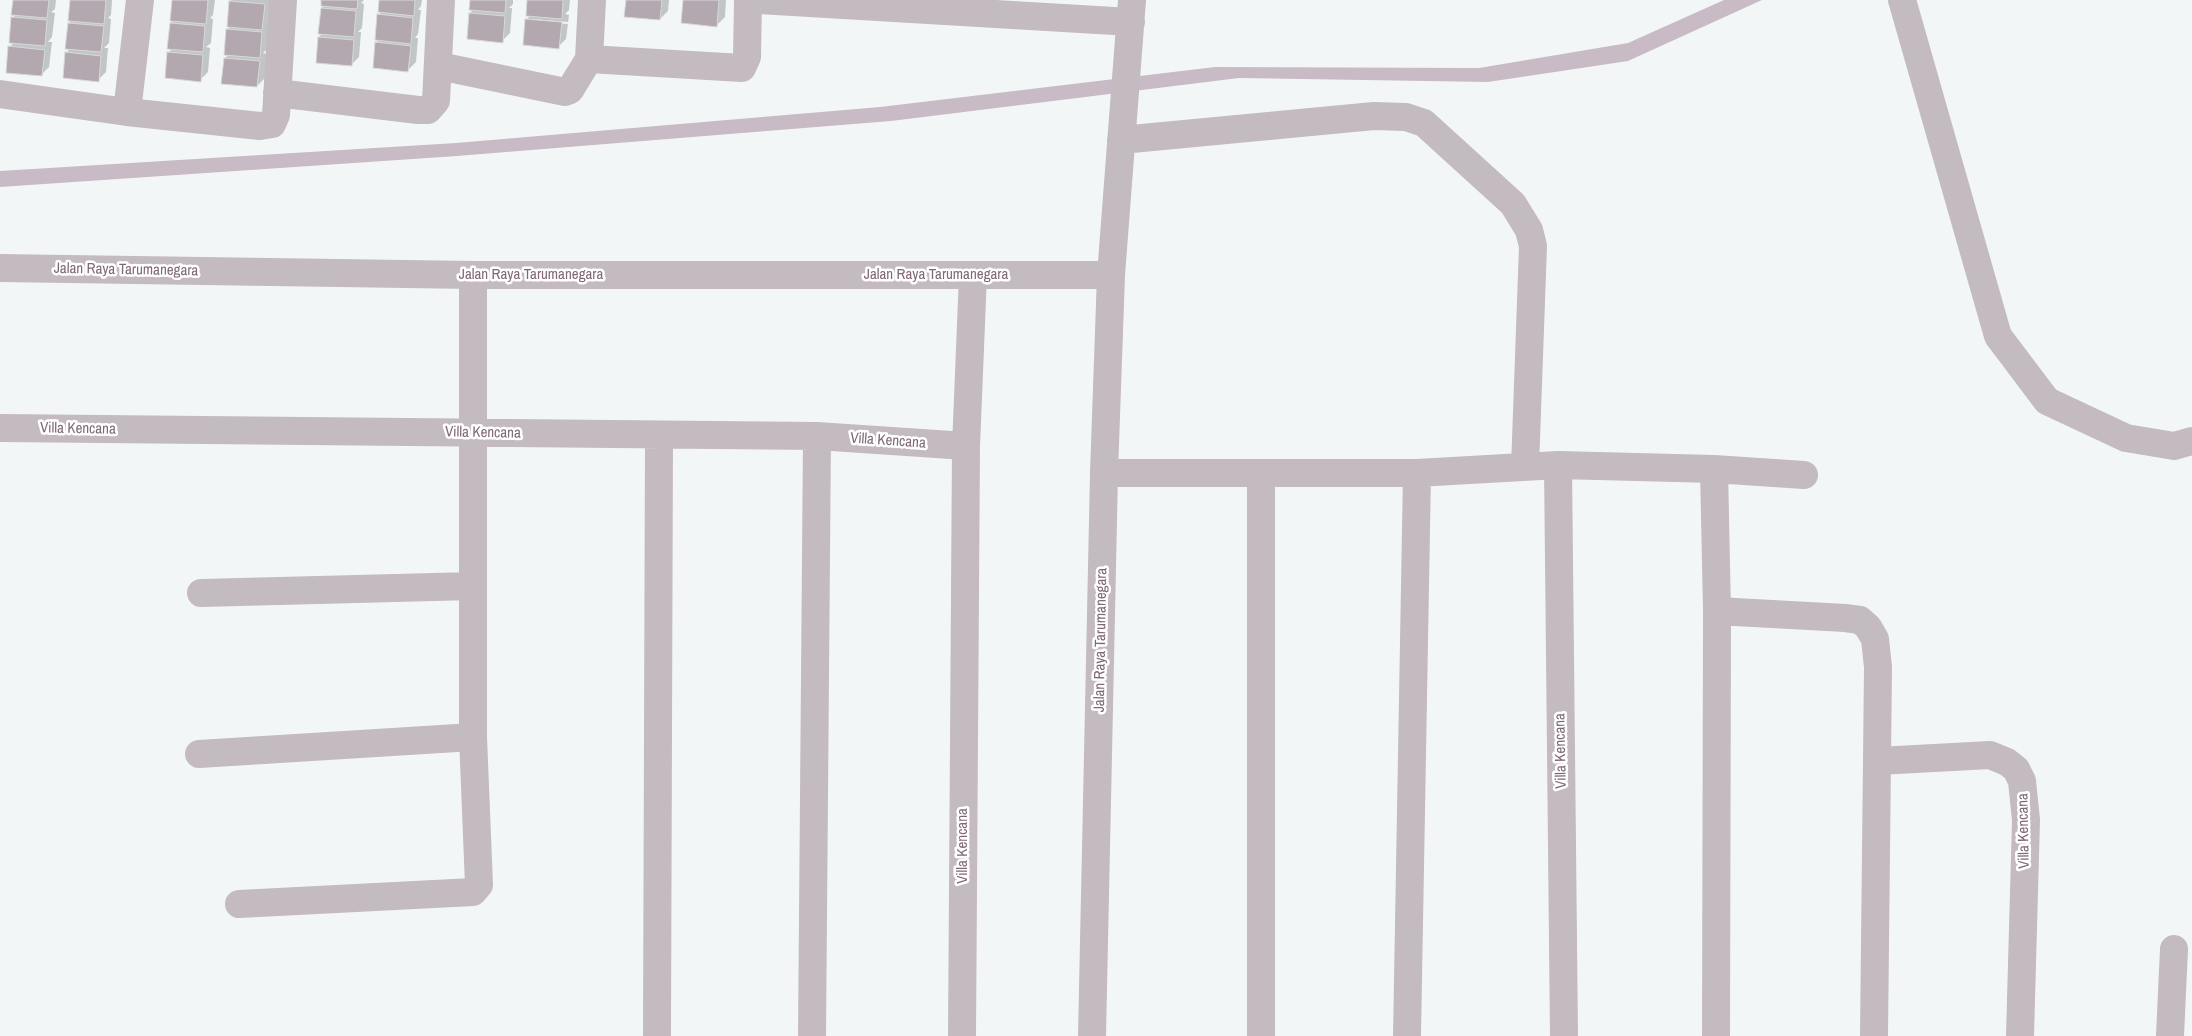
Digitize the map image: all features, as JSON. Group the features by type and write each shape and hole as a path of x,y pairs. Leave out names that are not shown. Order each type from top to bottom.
{"street":[{"path":"127,112 140,0"},
{"path":"0,94 127,112 260,126 272,124 276,115 283,0"},
{"path":"277,93 428,110 436,102 441,0"},
{"path":"439,66 565,92 570,90 589,59 592,0"},
{"path":"589,59 742,68 747,57 748,0"},
{"path":"760,0 1132,11 1111,275"},
{"path":"1902,0 1998,336 2046,401 2126,438 2174,446 2192,441"},
{"path":"1121,140 1374,116 1406,117 1424,124 1513,204 1529,230 1533,246 1525,467"},
{"name":"Jalan Raya Tarumanegara","path":"0,268 473,276 1111,275 1104,473 1092,1036"},
{"name":"Villa Kencana","path":"962,1036 966,446 973,275"},
{"path":"238,904 473,892 479,885 473,737 473,276"},
{"name":"Villa Kencana","path":"0,428 816,436 966,446"},
{"path":"657,1036 659,435"},
{"path":"812,1036 816,436"},
{"path":"1104,473 1417,474 1558,465 1714,469 1804,475"},
{"name":"Villa Kencana","path":"1558,465 1564,1036"},
{"path":"1714,469 1717,611 1716,1036"},
{"path":"1262,473 1262,1036"},
{"path":"1407,1036 1417,474"},
{"path":"201,593 472,586"},
{"path":"1717,611 1860,620 1875,639 1878,667 1878,761 1874,1036"},
{"path":"199,754 473,737"},
{"name":"Villa Kencana","path":"1878,761 1990,755 2007,762 2016,769 2022,781 2026,820 2020,1036"},
{"path":"2170,1036 2174,949"}],"shaded area":[{"path":"1724,0 1762,0 1628,61 1488,82 1239,78 891,121 457,156 0,187 0,171 456,143 880,107 1215,67 1479,68 1628,43"}],"building":[{"path":"13,0 49,0 47,18 11,15"},
{"path":"70,0 106,0 104,24 68,21"},
{"path":"172,0 208,0 206,24 170,21"},
{"path":"321,0 358,0 357,9 321,6"},
{"path":"379,0 415,0 414,16 378,12"},
{"path":"470,0 506,0 505,13 469,10"},
{"path":"527,0 563,0 562,19 526,16"},
{"path":"626,0 662,0 660,20 624,17"},
{"path":"683,0 719,0 717,27 681,23"},
{"path":"229,1 265,4 262,30 227,27"},
{"path":"321,8 356,11 354,37 318,34"},
{"path":"469,13 505,16 503,43 467,39"},
{"path":"377,14 413,18 411,44 375,40"},
{"path":"11,17 47,20 45,46 9,43"},
{"path":"525,19 562,22 559,49 523,45"},
{"path":"68,23 104,26 101,52 65,49"},
{"path":"170,23 205,26 203,52 167,49"},
{"path":"226,29 262,32 260,58 224,55"},
{"path":"318,37 354,40 352,66 316,63"},
{"path":"375,42 411,46 408,72 373,68"},
{"path":"8,46 45,50 42,76 6,73"},
{"path":"65,52 101,56 99,82 63,78"},
{"path":"167,52 203,55 201,82 165,78"},
{"path":"224,58 260,61 257,87 221,84"}]}
